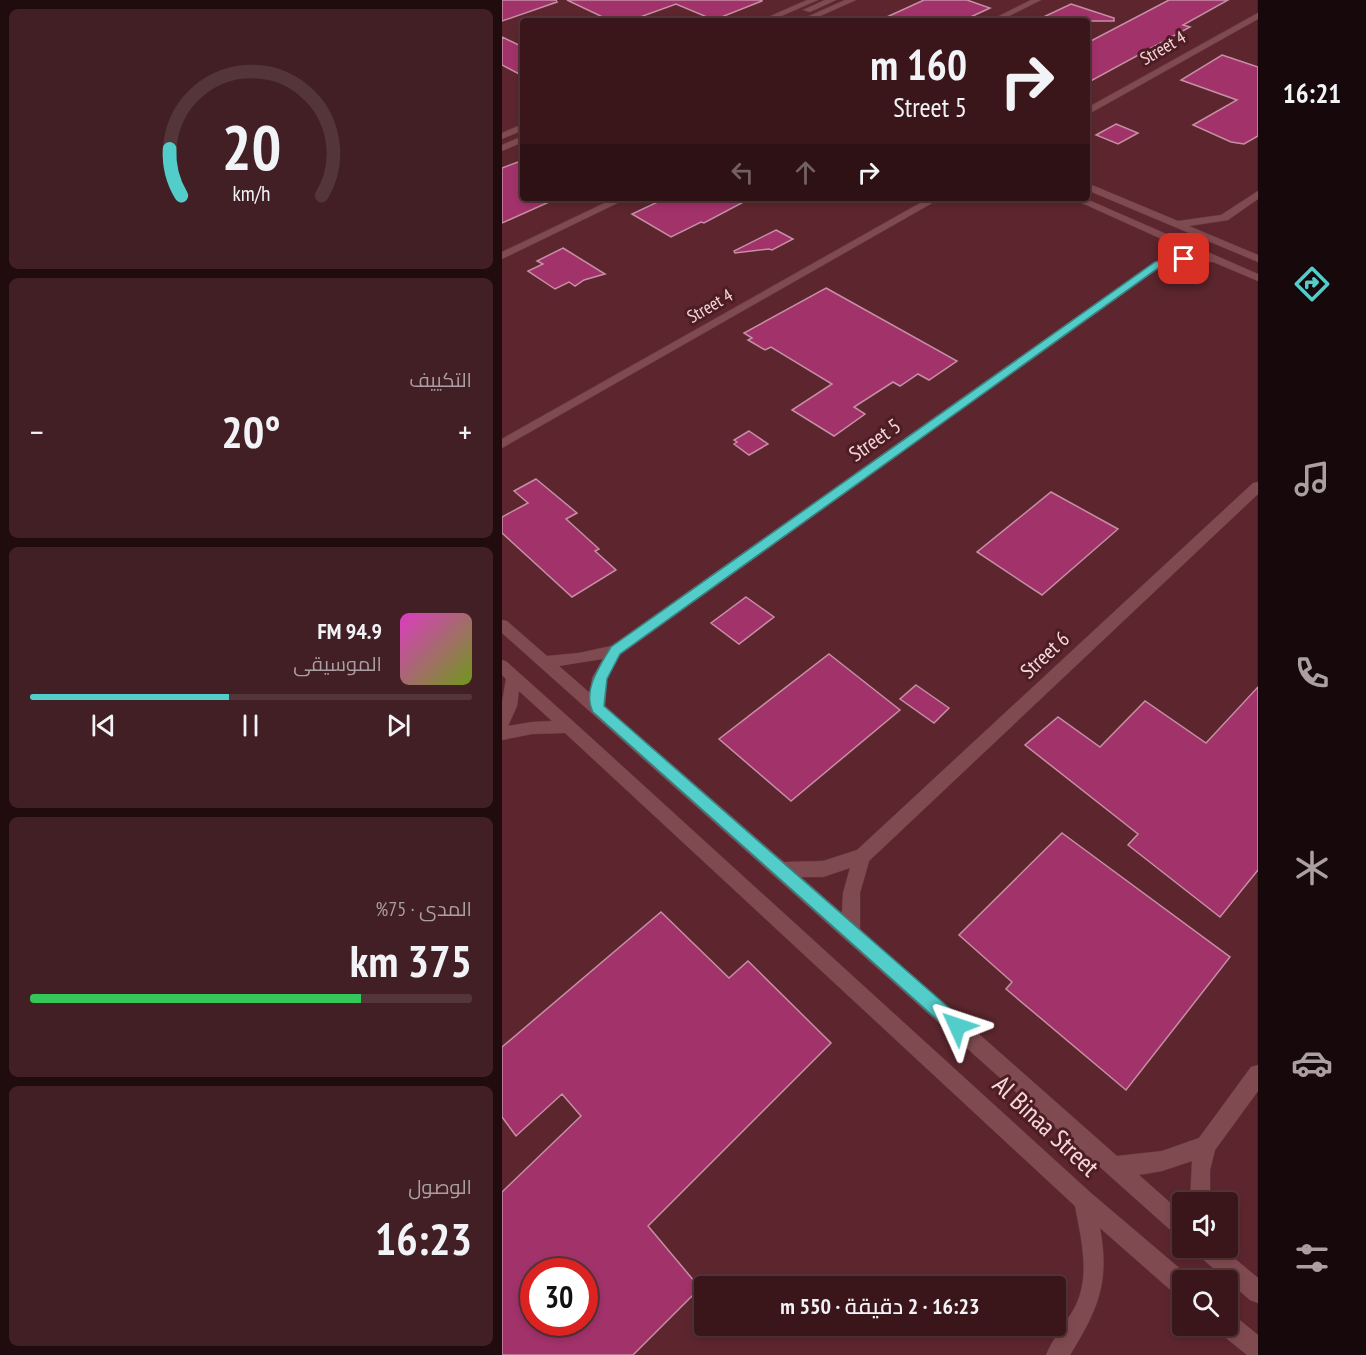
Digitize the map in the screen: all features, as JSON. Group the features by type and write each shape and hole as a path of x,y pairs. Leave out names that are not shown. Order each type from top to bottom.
{"street":[{"path":"770,18 814,0"},
{"path":"789,18 832,0"},
{"path":"809,18 852,0"},
{"path":"999,18 1038,0"},
{"name":"Street 4","path":"1090,110 1258,15"},
{"path":"502,136 520,128"},
{"path":"502,148 520,140"},
{"path":"1090,187 1258,259"},
{"path":"1173,224 1224,218 1258,194"},
{"path":"502,256 617,201"},
{"name":"Street 4","path":"502,444 932,201"},
{"path":"1083,201 1258,278"},
{"path":"1224,218 1223,232 1232,248"},
{"path":"1154,232 1162,248 1158,264"},
{"name":"Street 5","path":"543,662 579,659 615,651 1158,264 1184,259 1212,259"},
{"name":"Street 6","path":"852,933 851,893 855,874 863,856 1258,486"},
{"name":"Al Binaa Street","path":"502,625 1172,1218"},
{"name":"Street 5","path":"598,708 597,693 600,678 615,651"},
{"path":"502,723 513,692 508,671"},
{"name":"Al Binaa Street","path":"508,671 1084,1200 1172,1276"},
{"path":"502,734 532,728 570,727"},
{"name":"Street 6","path":"781,870 823,868 863,856"},
{"path":"1200,1192 1200,1170 1206,1145 1258,1074"},
{"path":"1115,1166 1163,1163 1186,1156 1206,1145"},
{"path":"1057,1355 1087,1306 1095,1275 1094,1247 1084,1200"},
{"path":"1218,1258 1258,1292"},
{"path":"1238,1333 1258,1350"}],"shaded area":[{"path":"502,0 1257,0 1257,1355 502,1355"}],"building":[{"path":"502,0 556,0 557,2 502,21"},
{"path":"567,0 762,0 719,18 709,18 676,4 637,18 605,18"},
{"path":"924,0 967,0 990,8 968,18 885,18"},
{"path":"1169,0 1228,0 1183,25 1190,27 1090,81 1090,41"},
{"path":"1071,4 1114,18 1114,21 1090,21 1090,18 1041,18"},
{"path":"502,37 520,46 520,74 502,65"},
{"path":"1222,55 1258,67 1258,136 1244,144 1231,142 1193,125 1237,100 1181,80"},
{"path":"1116,124 1138,133 1118,144 1096,135"},
{"path":"520,161 520,201 551,201 502,223 502,168"},
{"path":"660,201 745,201 671,237 632,214"},
{"path":"776,230 793,239 772,250 735,253 734,251"},
{"path":"563,248 605,274 584,280 575,286 569,282 555,289 528,271 543,264 537,261"},
{"path":"826,288 957,361 929,380 918,374 900,386 893,382 854,407 865,414 834,436 792,410 832,384 771,347 765,350 748,340 752,338 744,333"},
{"path":"749,431 768,444 749,455 734,444 737,442 734,440"},
{"path":"536,479 577,513 566,519 599,549 595,551 616,570 572,597 502,533 502,517 528,503 514,491"},
{"path":"1051,492 1118,529 1042,595 977,552"},
{"path":"746,597 774,617 739,644 711,623"},
{"path":"829,654 900,710 791,801 719,739"},
{"path":"916,685 949,708 934,723 900,699"},
{"path":"1258,687 1258,870 1220,917 1128,845 1138,834 1025,745 1058,717 1100,747 1145,701 1206,743"},
{"path":"1062,833 1230,957 1126,1090 1006,989 1012,982 959,935"},
{"path":"661,912 729,978 748,961 831,1043 648,1226 694,1281 694,1294 633,1355 502,1355 502,1192 581,1116 562,1094 516,1136 502,1117 502,1047"}],"route":[{"path":"957,1026 598,708 597,693 600,678 615,651 1158,264 1184,259"}]}
